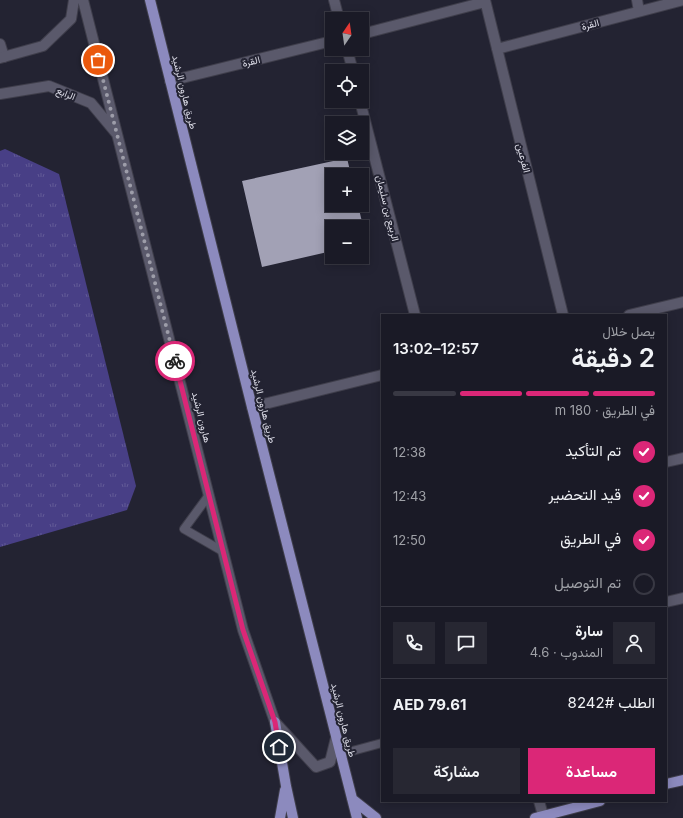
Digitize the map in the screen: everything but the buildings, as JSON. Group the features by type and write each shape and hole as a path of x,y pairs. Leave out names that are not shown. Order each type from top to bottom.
{"main road":[{"name":"طريق هارون الرشيد","path":"150,0 357,818"},
{"name":"هارون الرشيد","path":"275,722 293,818"},
{"path":"667,784 683,780"},
{"path":"280,818 286,786"},
{"path":"352,798 376,818"},
{"path":"539,817 596,802"}],"street":[{"path":"0,44 2,58 43,46 71,19 74,0"},
{"name":"هارون الرشيد","path":"83,0 243,630 275,722 316,767 330,762 336,738"},
{"path":"334,0 337,12"},
{"path":"637,0 639,11"},
{"name":"القرة","path":"497,49 683,0"},
{"path":"369,32 485,1"},
{"name":"الفرعين","path":"485,1 563,314"},
{"name":"القرة","path":"170,81 325,44"},
{"name":"الرابع","path":"0,94 49,86 91,102 118,135"},
{"name":"الربيع بن سليمان","path":"362,108 415,314"},
{"path":"633,314 683,302"},
{"path":"252,407 381,375"},
{"path":"667,462 683,458"},
{"path":"667,602 683,598"},
{"path":"539,802 539,817"}],"lane":[{"path":"209,495 184,529 224,552"},
{"path":"340,754 381,744"}],"green space":[{"path":"5,149 59,174 136,486 127,510 0,547 0,151"}],"way so far":[{"path":"98,60 175,361"}],"route":[{"path":"175,361 243,630 275,722 279,747"}]}
